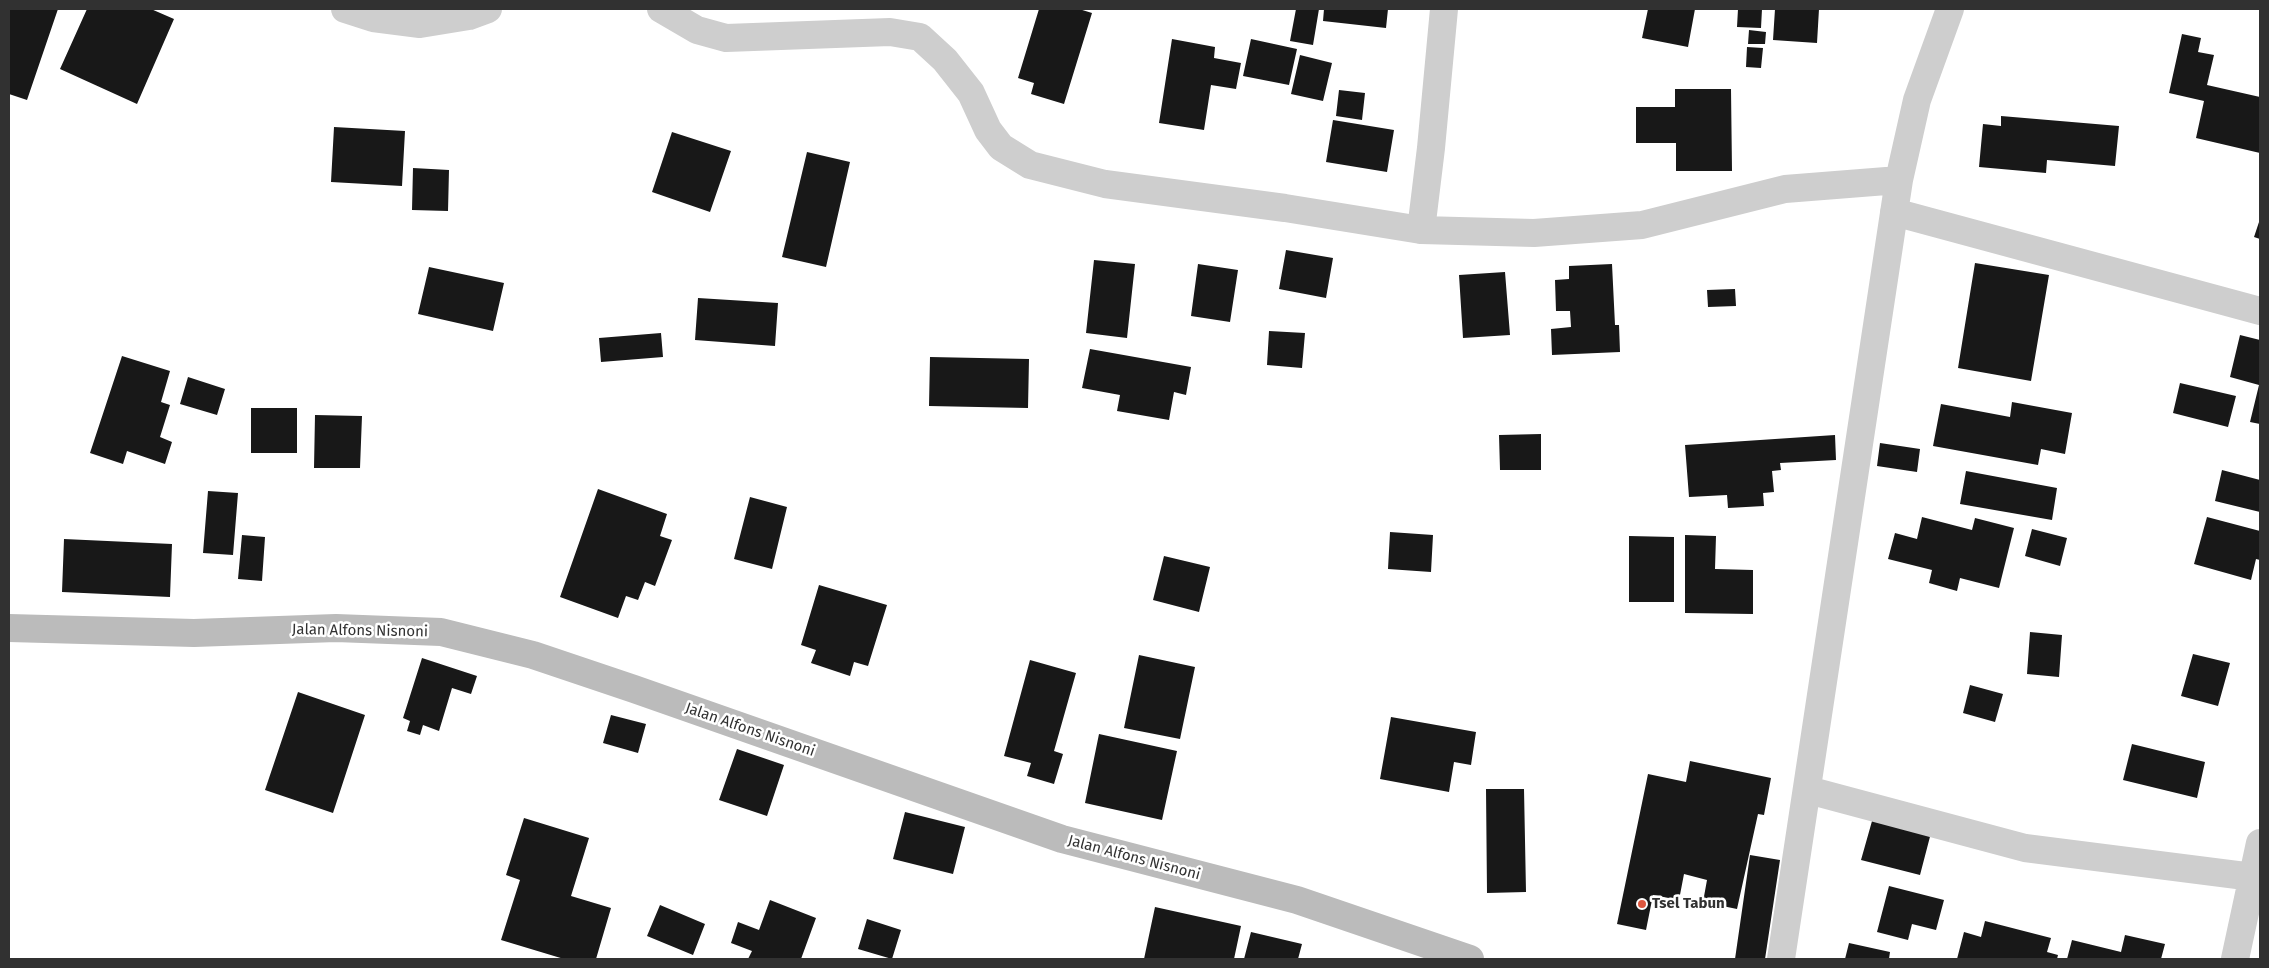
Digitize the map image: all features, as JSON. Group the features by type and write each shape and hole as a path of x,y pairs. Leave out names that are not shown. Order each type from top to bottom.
{"main road":[{"name":"Jalan Alfons Nisnoni","path":"9,628 194,633 336,628 441,632 532,655 1062,839 1297,900 1470,959"}],"street":[{"path":"345,9 373,18 420,24 469,16 488,9"},
{"path":"661,9 697,30 726,38 890,32 920,37 945,60 966,86 988,130 1001,147 1030,165 1105,184 1285,208 1422,230 1534,233 1642,225 1785,189 1899,180"},
{"path":"1422,230 1444,9"},
{"path":"1781,959 1899,180 1917,100 1950,9"},
{"path":"1894,212 2260,312"},
{"path":"1808,790 2025,848 2253,877"},
{"path":"2235,959 2260,843"}],"building":[{"path":"9,9 58,9 27,100 9,94"},
{"path":"87,9 151,9 174,19 137,104 60,69"},
{"path":"1039,9 1079,9 1092,13 1064,104 1031,94 1034,83 1018,78"},
{"path":"1296,9 1319,9 1313,45 1290,41"},
{"path":"1324,9 1388,9 1386,28 1323,21"},
{"path":"1648,9 1695,9 1688,47 1642,38"},
{"path":"1738,9 1762,9 1761,28 1737,27"},
{"path":"1775,9 1819,9 1817,43 1773,40"},
{"path":"1749,30 1766,32 1765,44 1748,44"},
{"path":"2182,34 2201,38 2198,52 2214,55 2207,85 2260,97 2260,153 2196,138 2204,101 2169,93"},
{"path":"1172,39 1215,47 1214,58 1241,63 1236,89 1211,85 1204,130 1159,123"},
{"path":"1251,39 1297,49 1289,85 1243,76"},
{"path":"1747,47 1763,48 1761,68 1746,67"},
{"path":"1300,55 1332,63 1323,101 1291,94"},
{"path":"1675,89 1731,89 1732,171 1676,171 1676,143 1636,143 1636,107 1675,107"},
{"path":"1339,90 1365,93 1362,120 1336,116"},
{"path":"2001,116 2119,126 2115,166 2047,160 2046,173 1979,167 1983,124 2001,126"},
{"path":"1333,120 1394,130 1387,172 1326,162"},
{"path":"334,127 405,131 402,186 331,182"},
{"path":"672,132 731,151 710,212 652,192"},
{"path":"807,152 850,162 826,267 782,257"},
{"path":"413,168 449,170 448,211 412,210"},
{"path":"2260,219 2260,239 2254,237"},
{"path":"1286,250 1333,258 1326,298 1279,289"},
{"path":"1094,260 1135,264 1127,338 1086,333"},
{"path":"1975,263 2049,275 2031,381 1958,368"},
{"path":"1198,264 1238,270 1230,322 1191,316"},
{"path":"1612,264 1615,325 1619,325 1620,352 1552,355 1551,329 1571,327 1570,311 1556,311 1555,280 1569,279 1569,266"},
{"path":"429,267 504,283 493,331 418,314"},
{"path":"1505,272 1510,335 1463,338 1459,275"},
{"path":"1735,289 1736,306 1708,307 1707,290"},
{"path":"698,298 778,303 775,346 695,340"},
{"path":"1269,331 1305,333 1302,368 1267,365"},
{"path":"661,333 663,357 601,362 599,338"},
{"path":"2240,335 2260,340 2260,424 2250,422 2259,385 2230,377"},
{"path":"1090,349 1191,367 1186,395 1174,392 1169,420 1117,411 1120,395 1082,388"},
{"path":"122,356 170,371 161,402 170,405 160,437 172,442 165,464 127,451 123,464 90,453"},
{"path":"930,357 1029,359 1028,408 929,406"},
{"path":"188,377 225,389 217,415 180,404"},
{"path":"2180,383 2236,396 2228,427 2173,413"},
{"path":"2012,402 2072,413 2065,454 2041,449 2038,465 1933,446 1941,404 2010,417"},
{"path":"251,408 297,408 297,453 251,453"},
{"path":"315,415 362,416 360,468 314,468"},
{"path":"1541,434 1541,470 1500,470 1499,435"},
{"path":"1835,435 1836,460 1780,463 1781,470 1772,471 1774,492 1763,493 1764,506 1728,508 1727,495 1689,497 1685,445"},
{"path":"1880,443 1920,449 1917,472 1877,466"},
{"path":"2222,470 2260,480 2260,512 2215,501"},
{"path":"1966,471 2057,488 2052,520 1960,504"},
{"path":"598,489 667,514 660,536 672,540 655,586 645,582 638,600 626,596 618,618 560,597"},
{"path":"208,491 238,493 233,555 203,553"},
{"path":"750,497 787,507 772,569 734,559"},
{"path":"1922,517 1972,530 1975,518 2014,528 1999,588 1960,578 1957,591 1929,583 1932,570 1888,559 1895,533 1917,539"},
{"path":"2207,517 2260,531 2260,560 2256,559 2251,580 2194,564"},
{"path":"2032,529 2067,538 2060,566 2025,556"},
{"path":"1390,532 1433,535 1431,572 1388,569"},
{"path":"242,535 265,537 262,581 238,579"},
{"path":"1685,535 1716,536 1715,569 1753,570 1753,614 1685,613"},
{"path":"1629,536 1674,537 1674,602 1629,602"},
{"path":"64,539 172,544 170,597 62,592"},
{"path":"1164,556 1210,567 1199,612 1153,600"},
{"path":"819,585 887,605 868,666 854,662 850,676 811,663 816,650 801,645"},
{"path":"2030,632 2062,635 2059,677 2027,674"},
{"path":"2193,654 2230,663 2218,706 2181,696"},
{"path":"1139,655 1195,667 1180,739 1124,728"},
{"path":"422,658 477,676 471,694 452,688 439,731 423,725 420,735 407,731 410,721 403,718"},
{"path":"1030,660 1076,673 1054,751 1063,754 1054,784 1027,776 1031,763 1004,756"},
{"path":"1970,685 2003,694 1995,722 1963,713"},
{"path":"298,692 365,715 333,813 265,790"},
{"path":"611,715 646,724 638,753 603,743"},
{"path":"1391,717 1476,732 1471,765 1454,762 1449,792 1380,779"},
{"path":"1099,734 1177,751 1162,820 1085,803"},
{"path":"2132,744 2205,762 2197,798 2123,780"},
{"path":"737,749 784,765 767,816 719,800"},
{"path":"1690,761 1771,778 1764,815 1758,814 1737,909 1703,902 1707,880 1684,874 1679,900 1653,895 1646,930 1617,924 1648,774 1686,782"},
{"path":"1486,789 1524,789 1526,892 1487,893"},
{"path":"905,812 965,827 953,874 893,859"},
{"path":"1874,814 1932,829 1920,875 1861,860"},
{"path":"524,818 589,838 571,896 611,908 596,959 564,959 501,940 520,880 506,875"},
{"path":"1750,855 1780,860 1765,959 1735,959"},
{"path":"1889,886 1944,900 1936,930 1912,924 1908,940 1877,932"},
{"path":"770,900 816,918 801,959 748,959 752,951 731,943 738,922 759,930"},
{"path":"660,905 705,924 693,955 647,936"},
{"path":"1155,907 1241,926 1234,959 1144,959"},
{"path":"867,919 901,930 892,959 858,949"},
{"path":"1985,921 2051,938 2047,952 2058,955 2057,959 1957,959 1964,932 1981,937"},
{"path":"1251,932 1302,944 1298,959 1244,959"},
{"path":"2125,935 2165,944 2161,959 2067,959 2072,940 2121,952"},
{"path":"1849,943 1890,952 1889,959 1845,959"}],"place":[{"name":"Tsel Tabun","path":"1642,904"}]}
